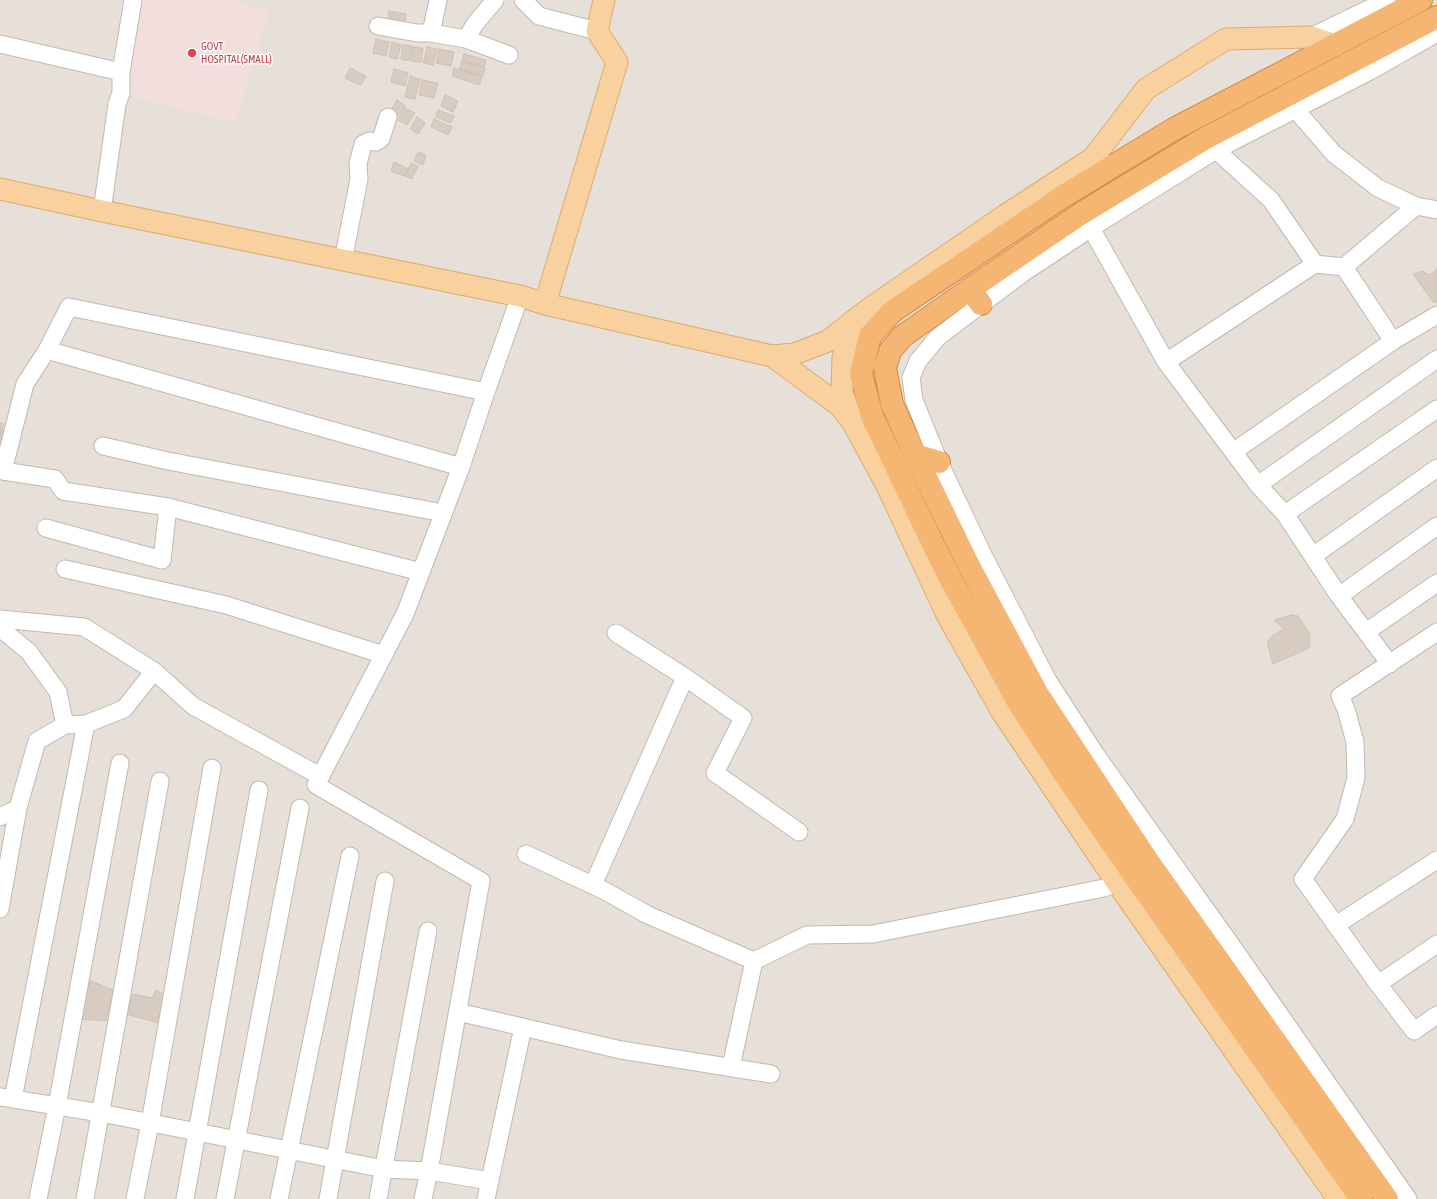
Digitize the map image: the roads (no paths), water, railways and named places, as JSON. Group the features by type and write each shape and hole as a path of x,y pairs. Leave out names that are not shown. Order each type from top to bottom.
{"highway":[{"path":"1361,1199 1126,865 1018,702 951,580 872,416 861,374 870,336 893,311 1062,197 1174,129 1336,45 1411,2"},
{"path":"1387,1199 1148,861 1037,693 969,566 915,455 892,404 885,368 890,351 903,336 976,296 1082,213 1204,140 1431,25"},
{"path":"915,455 939,462"}],"main road":[{"path":"545,304 617,62 597,31 604,0"},
{"path":"0,188 102,211 520,296 545,304 772,356 794,354 828,341 866,311 1004,216 1093,158 1146,89 1226,39 1311,38 1336,45"},
{"path":"853,424 842,391 843,357 851,334 866,311"},
{"path":"772,356 840,406 853,424 887,486 947,615 1002,712 1117,883 1338,1199"}],"street":[{"path":"102,211 118,104 121,93 121,72 133,0"},
{"path":"430,33 438,0"},
{"path":"466,39 475,24 495,0"},
{"path":"523,0 539,16 597,31"},
{"path":"1311,38 1387,0"},
{"path":"1408,1199 1239,956 1096,755 1047,679 982,555 939,462 914,400 911,378 918,361 976,296 1023,274 1091,228 1216,150 1370,71 1431,25 1411,2"},
{"path":"378,26 417,34 430,33 466,39 509,55"},
{"path":"0,44 121,72"},
{"path":"1295,109 1334,154 1378,188 1416,206 1437,210"},
{"path":"343,260 359,179 358,164 364,144 369,141 376,142 381,139 388,118"},
{"path":"1216,150 1271,200 1315,264"},
{"path":"1166,362 1315,264 1344,267 1416,206"},
{"path":"1091,228 1166,362 1258,485 1285,514 1339,596 1390,664"},
{"path":"1344,267 1393,341"},
{"path":"423,1199 430,1171 481,880 316,785 405,614 461,467 520,296"},
{"path":"421,572 168,507 63,491 56,479 1,476 25,384 47,350 69,307 486,392"},
{"path":"1233,452 1393,341 1437,315"},
{"path":"47,350 461,467"},
{"path":"1258,485 1437,358"},
{"path":"1285,514 1437,409"},
{"path":"103,446 175,462 443,513"},
{"path":"1313,556 1437,468"},
{"path":"46,528 162,560 168,507"},
{"path":"1339,596 1437,526"},
{"path":"65,569 226,605 384,655"},
{"path":"1366,632 1437,583"},
{"path":"0,619 84,627 154,671 193,706 320,776"},
{"path":"0,628 29,652 58,692 65,725"},
{"path":"1437,632 1340,696 1346,709 1355,742 1356,778 1345,819 1303,879 1378,984 1414,1031 1437,1015"},
{"path":"616,633 685,677 743,718 715,774 799,832"},
{"path":"0,909 18,808 37,742 65,725 86,724 124,709 154,671"},
{"path":"593,885 685,677"},
{"path":"86,724 6,1098 101,1113 335,1161 384,1169 430,1171 490,1181"},
{"path":"38,1199 57,1106 120,763"},
{"path":"135,1199 150,1123 212,768"},
{"path":"85,1199 160,781"},
{"path":"185,1199 259,790"},
{"path":"0,817 18,808"},
{"path":"225,1199 300,808"},
{"path":"526,854 593,885 648,915 754,961 807,935 872,934 1104,888 1117,883"},
{"path":"279,1199 350,856"},
{"path":"1336,925 1437,860"},
{"path":"328,1199 385,882"},
{"path":"378,1199 428,931"},
{"path":"1378,984 1437,944"},
{"path":"731,1067 754,961"},
{"path":"458,1012 621,1050 771,1074"},
{"path":"486,1199 522,1027"}],"place":[{"name":"GOVT HOSPITAL(SMALL)","path":"192,53"}]}
